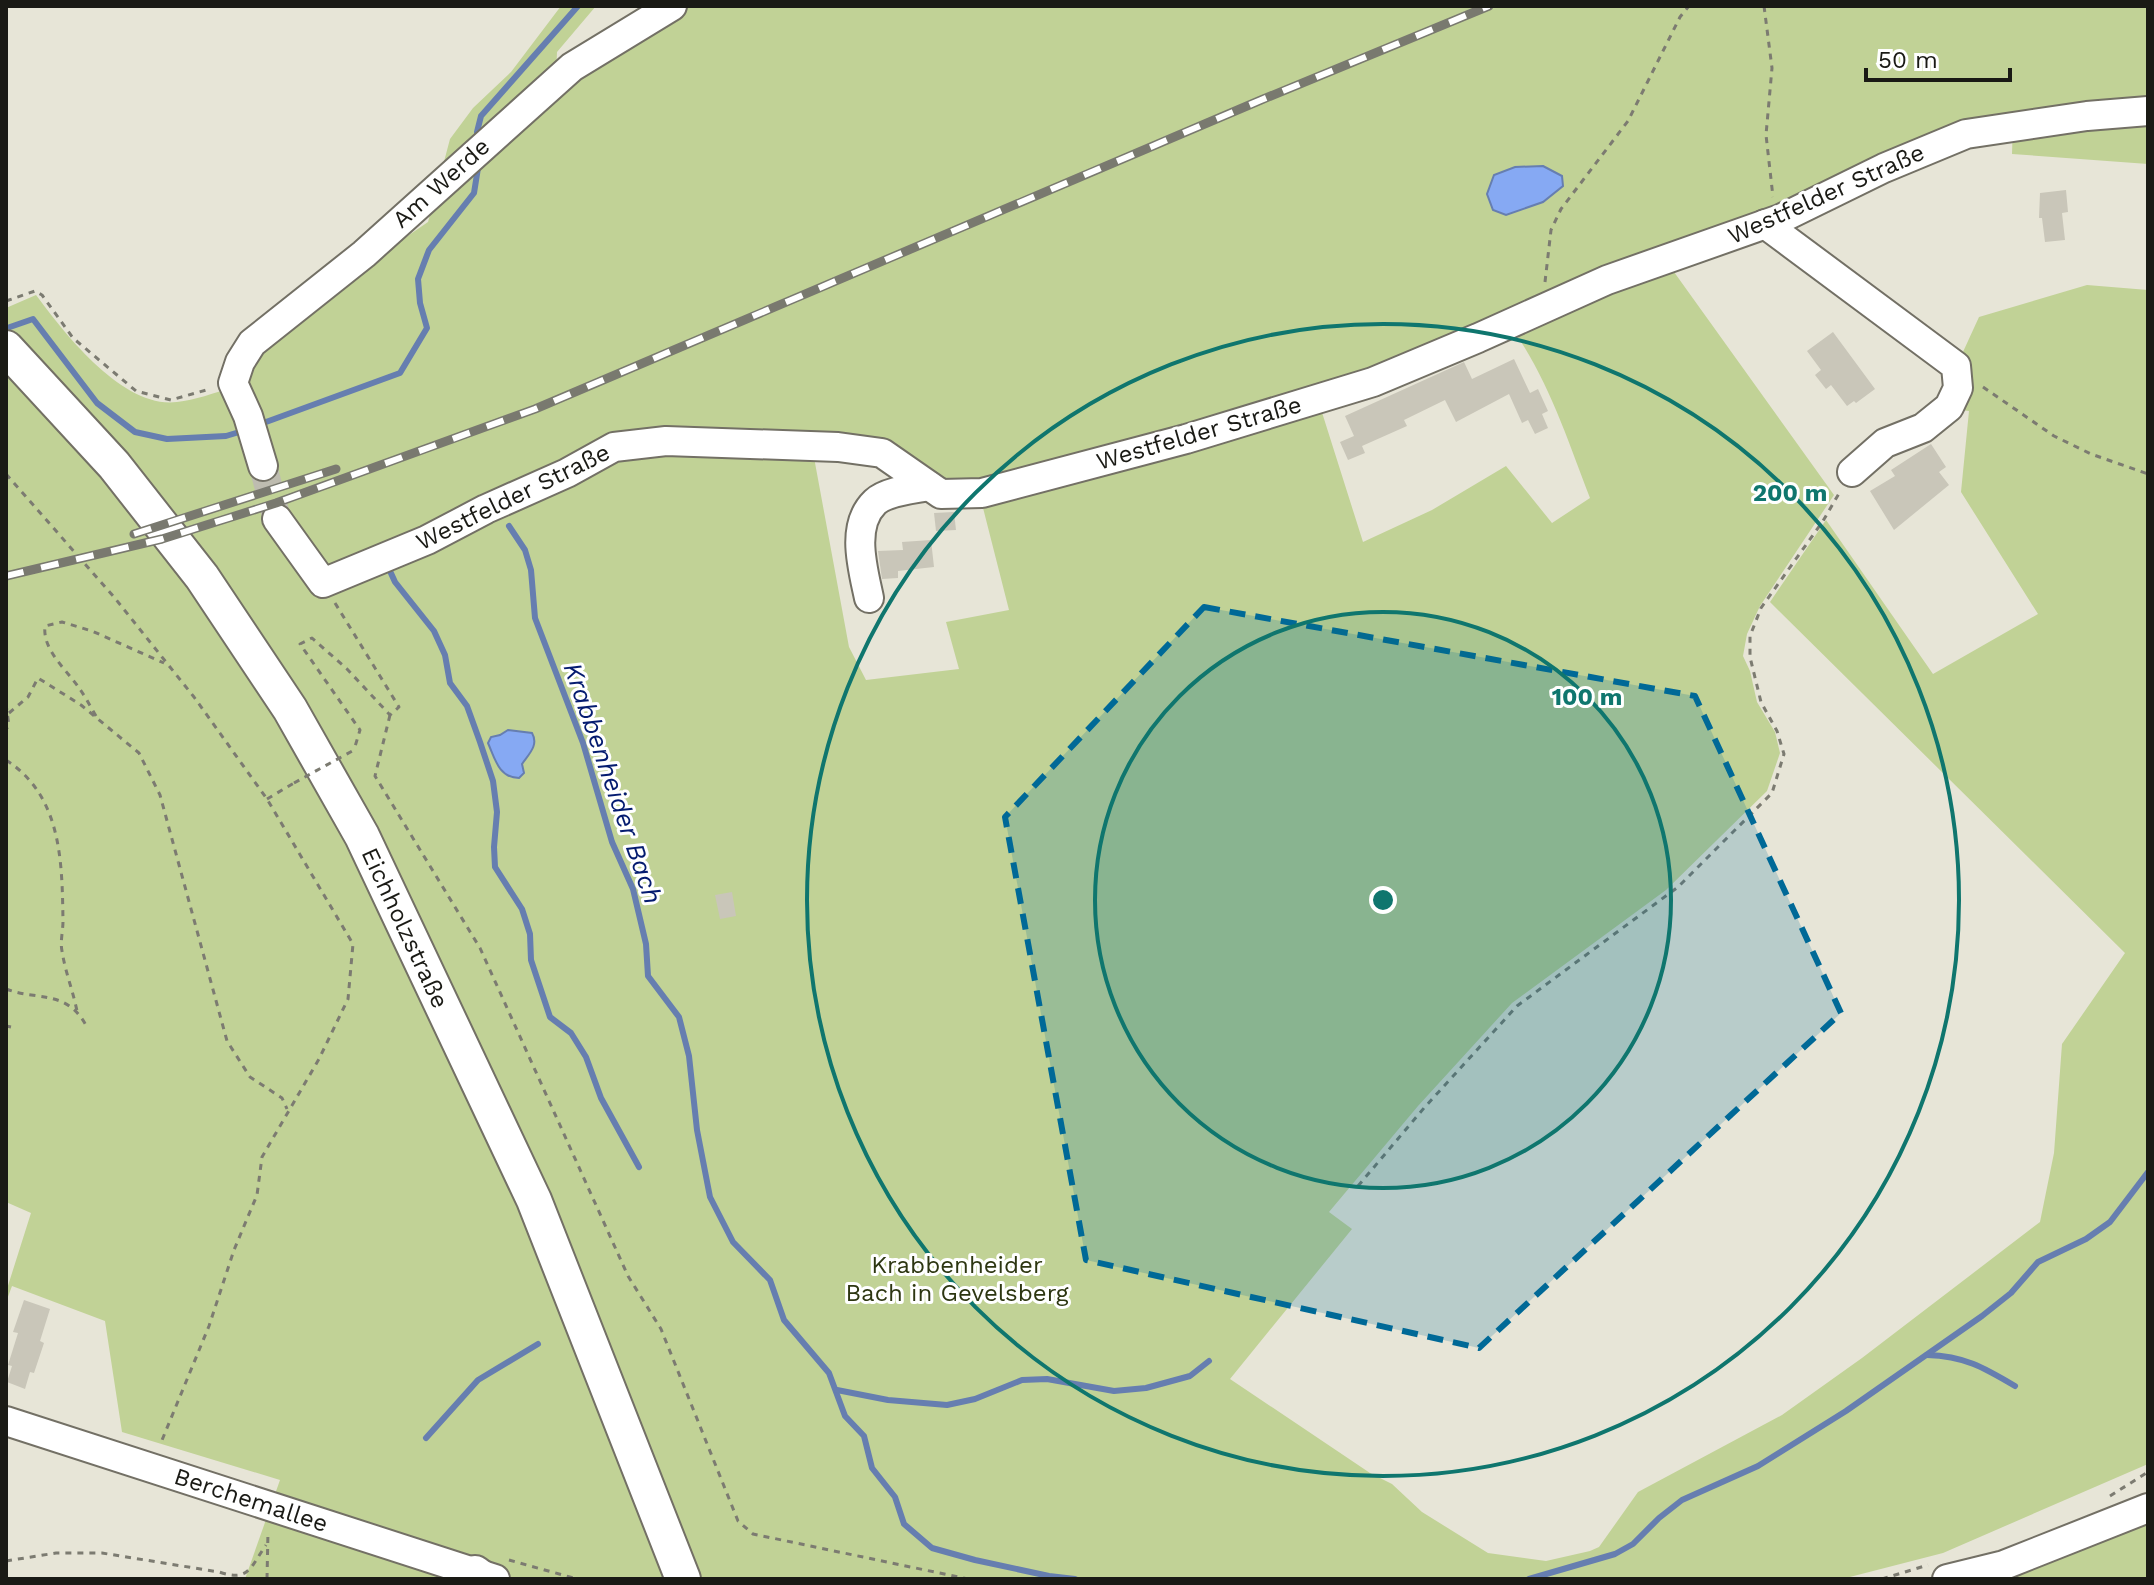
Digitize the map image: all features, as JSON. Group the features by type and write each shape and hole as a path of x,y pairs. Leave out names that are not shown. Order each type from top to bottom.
{"main road":[{"name":"Eichholzstraße","path":"6,348 114,465 202,577 290,709 362,836 534,1200 683,1579"}],"street":[{"name":"Am Werde","path":"233,383 240,362 252,343 364,254 572,67 672,6"},
{"name":"Westfelder Straße","path":"323,583 427,540 614,447 666,441 838,447 882,453 941,494 982,493 1186,439 1373,382 1607,280 1770,222 1884,168 1966,134 2087,116 2148,111"},
{"path":"1770,222 1956,366 1958,388 1949,407 1923,428 1885,443 1852,472"},
{"path":"233,383 248,416 263,466"},
{"path":"869,598 860,553 862,527 867,514 876,501 929,486"},
{"path":"277,519 323,583"},
{"name":"Berchemallee","path":"6,1421 484,1577"},
{"path":"1944,1570 2004,1565 2148,1508"}],"path":[{"path":"1545,308 1546,260 1551,230 1561,209 1628,121 1680,17 1689,6"},
{"path":"1764,6 1772,68 1766,135 1770,222"},
{"path":"6,301 35,291 42,295 73,338 136,391 171,400 233,383"},
{"path":"1956,366 2054,436 2091,454 2148,474"},
{"path":"1358,1186 1517,1006 1678,887 1772,793 1784,754 1777,731 1761,702 1750,657 1750,636 1761,608 1823,521 1852,472"},
{"path":"6,474 114,597 267,799 353,944 348,999 319,1059 262,1157 257,1195 234,1250 209,1326 158,1449"},
{"path":"323,583 399,707 390,715 375,776 480,948 628,1276 661,1329 738,1521 753,1534 968,1579"},
{"path":"98,719 79,687 54,655 44,634 45,626 62,622 92,631 167,664"},
{"path":"267,799 354,750 360,730 300,644 312,638 347,669 390,715"},
{"path":"9,713 28,697 38,678 98,719 139,753 160,795 227,1041 250,1077 282,1098 288,1110"},
{"path":"6,704 9,713 6,729"},
{"path":"6,760 33,784 55,828 63,874 61,950 77,1011 87,1027"},
{"path":"6,989 54,999 77,1011"},
{"path":"2110,1496 2148,1472"},
{"path":"267,1579 266,1545 272,1507"},
{"path":"6,1561 56,1553 102,1553 219,1572 235,1578 247,1574 266,1545"},
{"path":"1882,1579 1944,1570"}],"highlighted area":[{"path":"1204,607 1695,696 1841,1013 1479,1348 1086,1260 1005,817"}],"green space":[{"name":"Krabbenheider Bach in Gevelsberg","path":"561,6 596,6 557,52 556,76 678,6 2148,6 2148,164 2012,154 2013,122 1293,402 952,486 888,451 617,450 813,452 849,647 866,680 959,669 946,622 1009,610 981,500 1319,403 1363,542 1432,510 1506,466 1552,523 1590,498 1546,388 1511,327 1669,265 1834,495 1760,606 1747,634 1743,656 1757,702 1775,732 1780,753 1767,791 1666,890 1512,1003 1418,1106 1329,1212 1352,1229 1230,1379 1370,1473 1392,1484 1422,1512 1488,1553 1546,1561 1599,1547 1638,1492 1782,1415 2040,1222 2054,1153 2062,1044 2125,953 1770,602 1826,520 1933,674 2038,614 1961,492 1969,411 1950,409 1957,365 1979,317 2087,285 2148,290 2148,1464 1943,1553 1842,1579 245,1579 280,1480 122,1432 105,1321 12,1286 6,1302 6,1292 31,1213 6,1202 6,308 36,295 97,366 136,394 157,401 177,402 231,388 239,374 297,312 428,222 450,139 473,108 511,72"},
{"path":"2148,1522 2148,1579 2001,1579"}],"water":[{"path":"1543,166 1562,176 1563,186 1543,202 1506,215 1493,210 1487,194 1494,175 1515,167"},
{"path":"508,730 532,733 534,737 532,749 522,764 524,773 519,778 502,771 488,743 491,737"}],"building":[{"path":"2066,190 2068,212 2062,213 2065,240 2045,242 2042,218 2039,218 2040,193"},
{"path":"1833,332 1875,389 1847,406 1831,385 1826,389 1815,375 1821,370 1807,351"},
{"path":"1514,359 1530,393 1538,389 1548,411 1542,414 1548,428 1535,434 1528,420 1522,423 1509,394 1456,422 1445,400 1404,420 1407,426 1362,446 1365,453 1348,460 1340,442 1354,436 1345,416 1464,362 1472,379"},
{"path":"1931,444 1946,467 1939,472 1949,485 1894,530 1870,491 1895,476 1891,470"},
{"path":"954,512 956,530 936,531 934,513"},
{"path":"931,540 934,567 898,571 898,578 882,579 878,551 903,550 902,542"},
{"path":"732,892 736,916 720,919 715,895"},
{"path":"24,1300 50,1309 40,1341 44,1343 25,1389 7,1382 12,1366 8,1365 18,1333 13,1332"}],"waterway":[{"name":"Krabbenheider Bach","path":"477,132 481,116 578,6"},
{"path":"266,422 400,373 427,328 418,279 429,250 474,193 478,168"},
{"path":"10,327 33,319 97,403 135,432 167,439 236,433"},
{"name":"Krabbenheider Bach","path":"509,526 525,550 531,570 535,618 583,743 612,842 633,889 646,944 648,976 679,1017 689,1056 697,1130 710,1197 733,1242 770,1280 784,1320 829,1373 845,1416 864,1436 872,1468 895,1497 904,1524 932,1548 975,1560 1075,1579"},
{"path":"390,571 395,582 434,631 445,655 450,683 467,706 480,742 493,781 497,812 495,867 522,909 530,934 531,960 550,1017 571,1033 586,1057 601,1098 639,1167"},
{"path":"1529,1579 1615,1554 1633,1544 1682,1500 1758,1466 1846,1411 1982,1316 2011,1293 2038,1262 2086,1239 2110,1222 2148,1172"},
{"path":"426,1438 478,1380 538,1344"},
{"path":"1927,1355 1973,1364 2015,1386"},
{"path":"837,1390 888,1400 947,1405 975,1399 1022,1380 1047,1379 1114,1391 1146,1388 1190,1376 1209,1361"}],"tunnel":[{"path":"263,466 277,519"}],"railway":[{"path":"6,576 162,539 276,503 535,409 1489,6"},
{"path":"134,534 336,469"}]}
